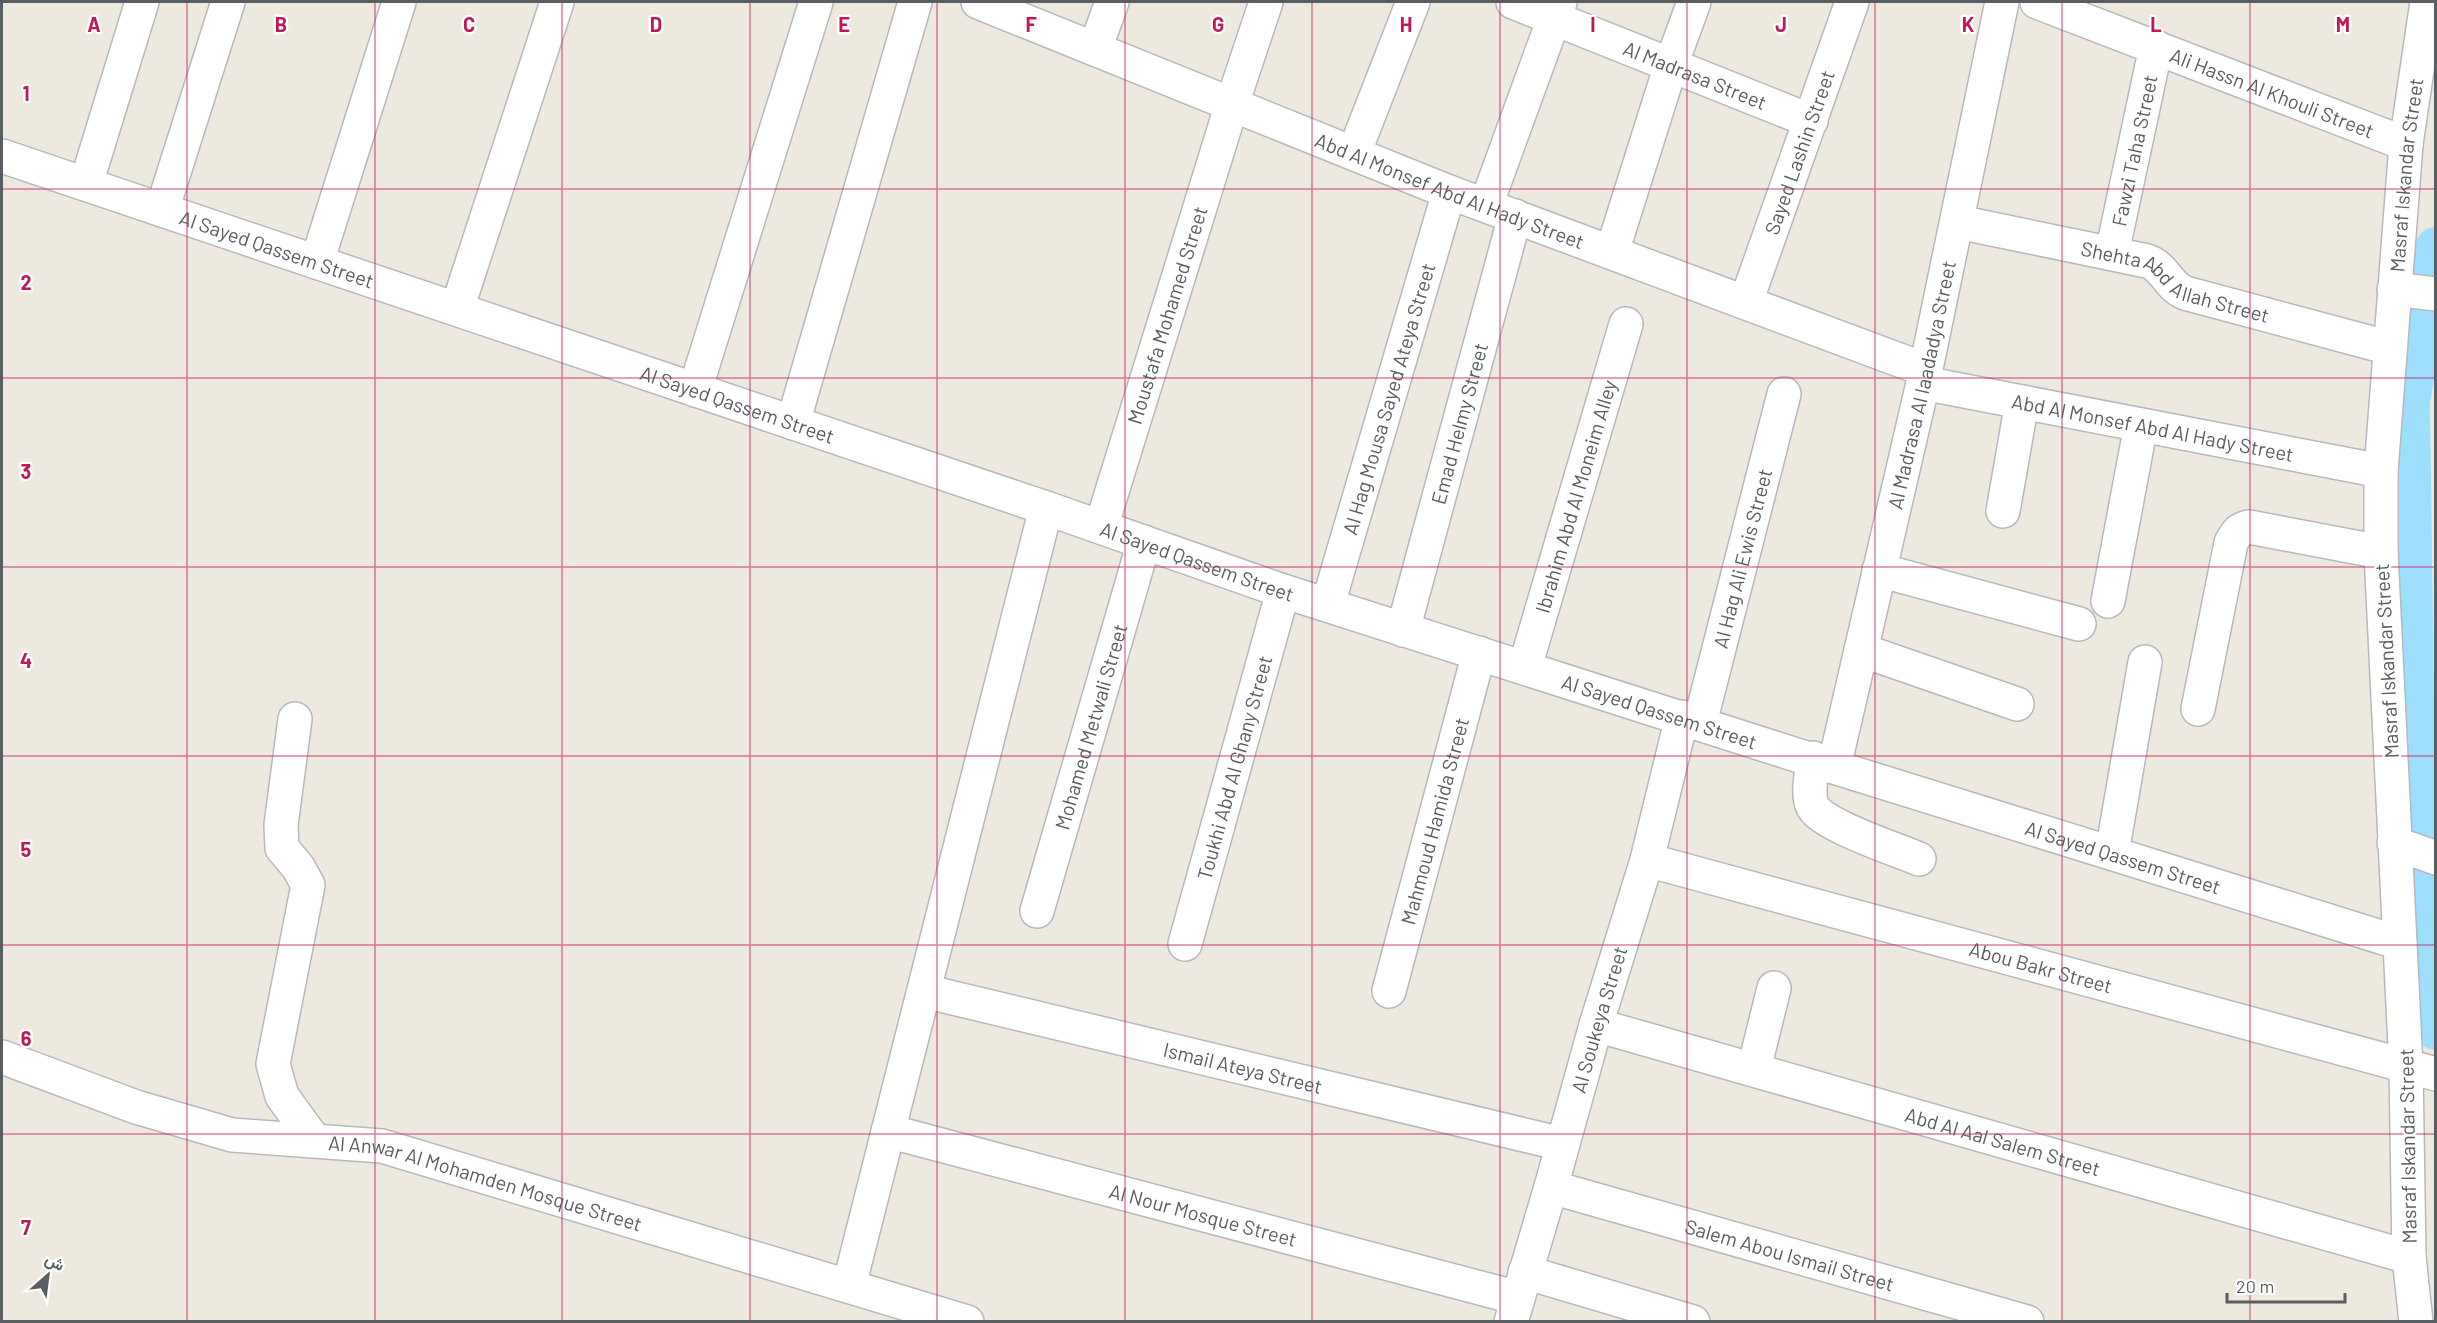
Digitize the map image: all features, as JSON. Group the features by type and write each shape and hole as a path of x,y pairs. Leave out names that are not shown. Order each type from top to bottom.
{"street":[{"path":"86,184 142,2"},
{"path":"162,210 228,2"},
{"path":"317,262 399,2"},
{"path":"457,309 557,2"},
{"path":"695,390 816,2"},
{"path":"793,423 915,2"},
{"name":"Abd Al Monsef Abd Al Hady Street","path":"978,2 1449,192 1746,303 1924,376 2022,402 2381,471"},
{"path":"1095,49 1112,2"},
{"name":"Moustafa Mohamed Street","path":"1101,527 1232,104 1266,2"},
{"path":"1354,153 1413,2"},
{"name":"Al Madrasa Street","path":"1513,2 1557,10 1671,65 1811,121"},
{"path":"1612,252 1671,65 1694,2"},
{"name":"Sayed Lashin Street","path":"1746,303 1852,2"},
{"name":"Al Madrasa Al Iaadadya Street","path":"1919,859 1831,823 1815,813 1810,796 1824,763 1861,650 1958,222 2002,2"},
{"name":"Ali Hassn Al Khouli Street","path":"2037,2 2406,144"},
{"name":"Masraf Iskandar Street","path":"2416,1322 2409,1257 2422,1208 2421,1070 2400,943 2381,552 2381,471 2406,144 2427,2"},
{"name":"Emad Helmy Street","path":"1403,630 1500,211 1557,10"},
{"name":"Fawzi Taha Street","path":"2112,253 2156,47"},
{"name":"Al Sayed Qassem Street","path":"2,156 1046,508 1283,591 2400,943"},
{"name":"Al Hag Mousa Sayed Ateya Street","path":"1328,604 1449,192"},
{"name":"Shehta Abd Allah Street","path":"1958,222 2156,263 2172,285 2185,293 2390,348"},
{"path":"2394,289 2436,294"},
{"name":"Ibrahim Abd Al Moneim Alley","path":"1525,667 1626,324"},
{"name":"Al Hag Ali Ewis Street","path":"1691,720 1784,394"},
{"path":"2003,511 2022,402"},
{"path":"2108,601 2141,425"},
{"path":"849,1286 1046,508"},
{"path":"2198,709 2236,533 2242,528 2249,527 2381,552"},
{"name":"Mohamed Metwali Street","path":"1037,911 1144,542"},
{"path":"1879,570 2079,624"},
{"name":"Toukhi Abd Al Ghany Street","path":"1185,944 1283,591"},
{"path":"1861,650 2017,704"},
{"name":"Mahmoud Hamida Street","path":"1389,991 1479,653"},
{"path":"2112,852 2145,662"},
{"path":"295,719 281,825 282,849 298,867 308,885 273,1064 282,1096 314,1140"},
{"name":"Al Soukeya Street","path":"1518,1297 1596,1025 1691,720"},
{"path":"2394,843 2436,858"},
{"name":"Abou Bakr Street","path":"1647,860 2421,1070"},
{"path":"1754,1070 1774,988"},
{"name":"Ismail Ateya Street","path":"924,991 1562,1144"},
{"name":"Abd Al Aal Salem Street","path":"1596,1025 2409,1257"},
{"name":"Al Anwar Al Mohamden Mosque Street","path":"2,1057 136,1107 232,1135 382,1146 955,1320"},
{"name":"Al Nour Mosque Street","path":"888,1131 1518,1297 1693,1322"},
{"name":"Salem Abou Ismail Street","path":"1551,1187 2027,1322"}],"waterway":[{"path":"2436,248 2409,401 2415,848 2436,1029"}]}
